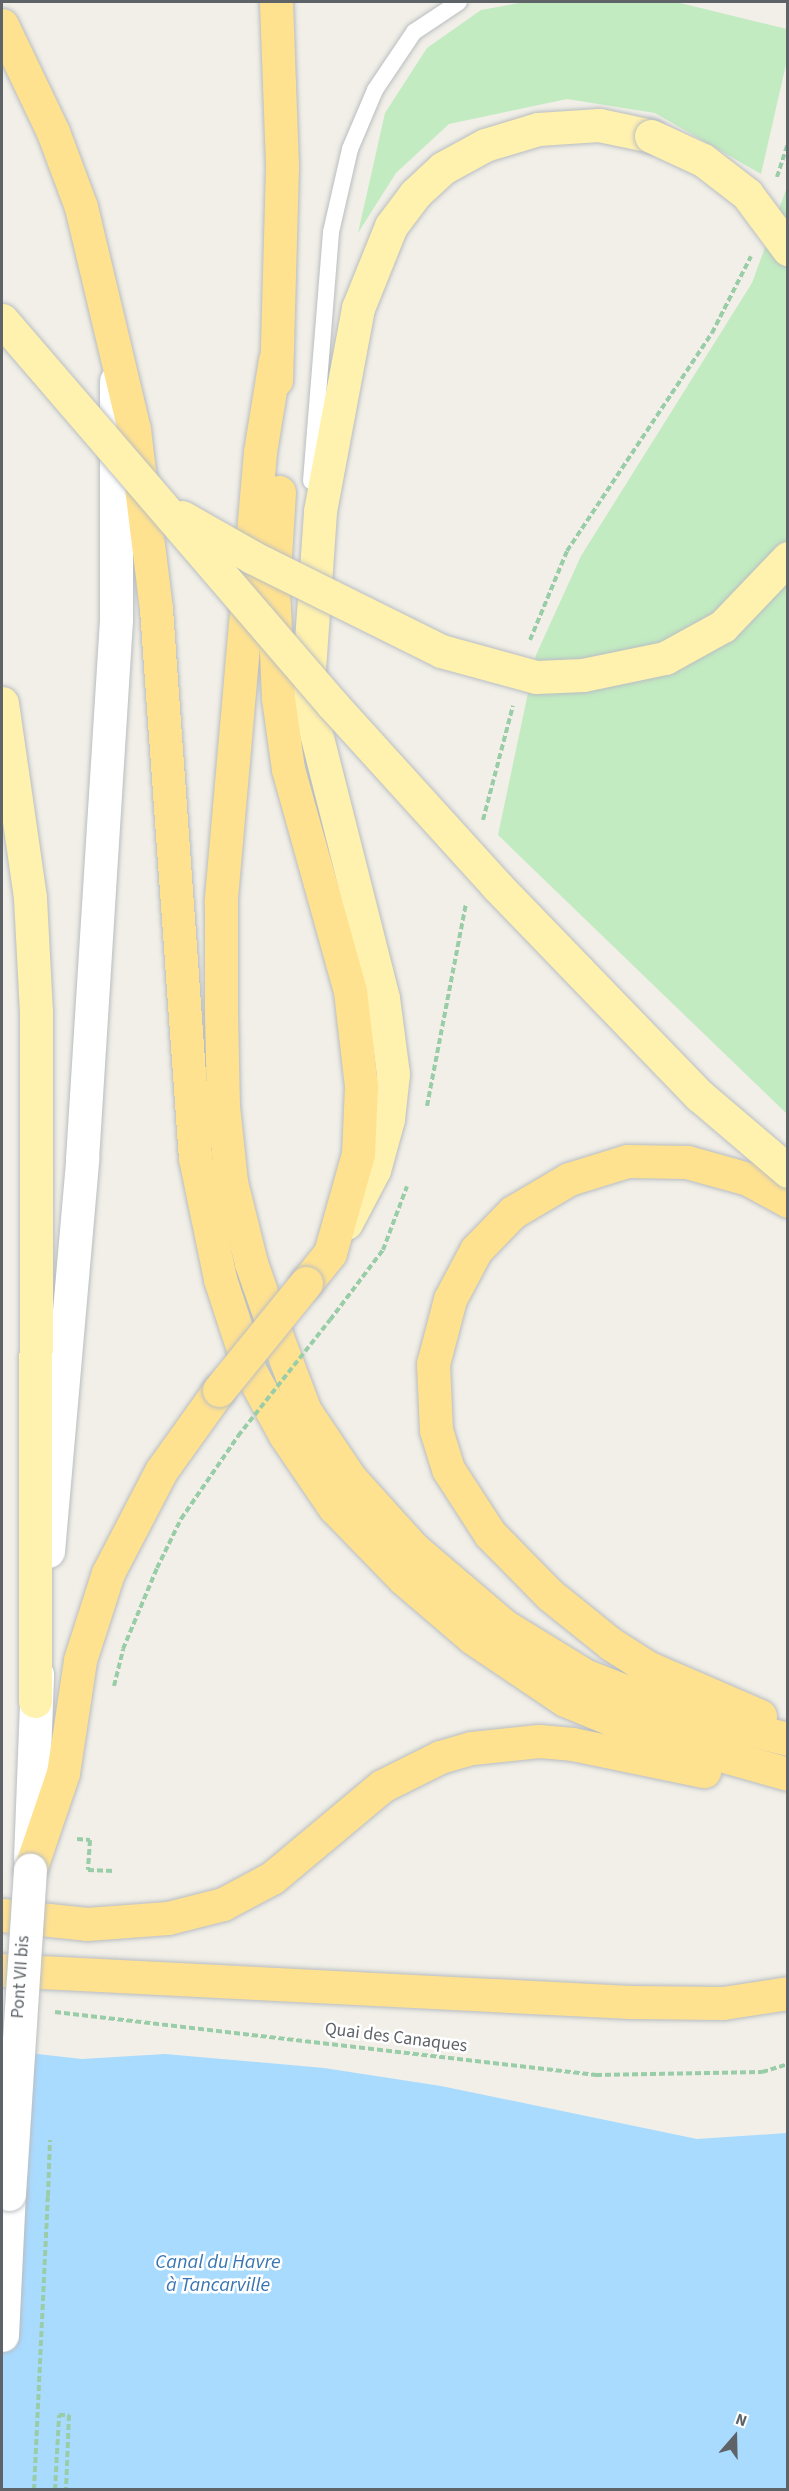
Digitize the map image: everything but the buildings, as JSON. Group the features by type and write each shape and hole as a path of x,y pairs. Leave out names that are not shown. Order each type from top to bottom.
{"highway":[{"path":"30,1870 63,1773 80,1660 108,1573 161,1471 219,1390 330,1253 358,1154 361,1086 350,991 288,769 278,698 273,588 280,470 275,360 282,167 276,2"},
{"path":"2,25 53,132 81,207 134,430 156,609 195,1158 220,1279 250,1371 285,1435 334,1507 404,1579 472,1638 565,1700 650,1735 788,1774"},
{"path":"275,360 260,452 221,902 221,1011 223,1106 231,1182 250,1263 277,1337 305,1411 350,1478 413,1548 503,1625 586,1676 679,1712 788,1739"},
{"path":"788,1200 748,1179 717,1168 652,1160 627,1161 595,1170 542,1192 495,1228 462,1275 439,1331 432,1396 436,1430 448,1468 464,1498 490,1534 550,1595 610,1644 647,1667 788,1724"},
{"path":"2,1915 87,1924 168,1918 223,1904 272,1878 356,1804 408,1770 440,1757 505,1742 572,1744 788,1788"},
{"path":"2,1970 630,2002 723,2003 788,1993"}],"main road":[{"path":"330,1253 374,1170 388,1119 393,1074 383,998 307,698 320,511 358,308 391,226 415,194 443,168 485,144 538,129 589,126 651,136 704,160 747,194 788,249"},
{"path":"2,320 333,705 497,886 700,1096 788,1171"},
{"name":"Pont VII bis","path":"2,2335 30,1870 35,1701 82,1159 116,620 116,361"},
{"path":"162,506 252,557 441,651 536,677 583,675 665,658 723,626 788,558"},
{"path":"2,704 30,898 36,1012 35,1701"}],"lane":[{"path":"307,698 311,493 331,232 350,148 375,90 414,32 459,2"}],"path":[{"path":"774,185 788,144"},
{"path":"526,652 567,551 712,333 755,249"},
{"path":"482,826 514,699"},
{"path":"426,1110 468,894"},
{"path":"112,1693 123,1649 157,1568 181,1519 238,1436 383,1250 408,1183"},
{"path":"90,1840 88,1870 114,1871"},
{"name":"Quai des Canaques","path":"46,2011 596,2075 762,2072 788,2064"},
{"path":"34,2490 48,2196"},
{"path":"55,2490 59,2415 69,2415 66,2490"}],"green space":[{"path":"525,2 676,2 787,29 787,60 761,174 655,113 567,99 449,124 396,173 358,233 385,113 427,48 481,10"},
{"path":"787,187 787,1114 498,835 536,655 581,556 752,283"}],"water":[{"name":"Canal du Havre à Tancarville","path":"2,2050 82,2059 165,2054 324,2068 441,2086 697,2139 787,2133 787,2489 2,2490"}]}
